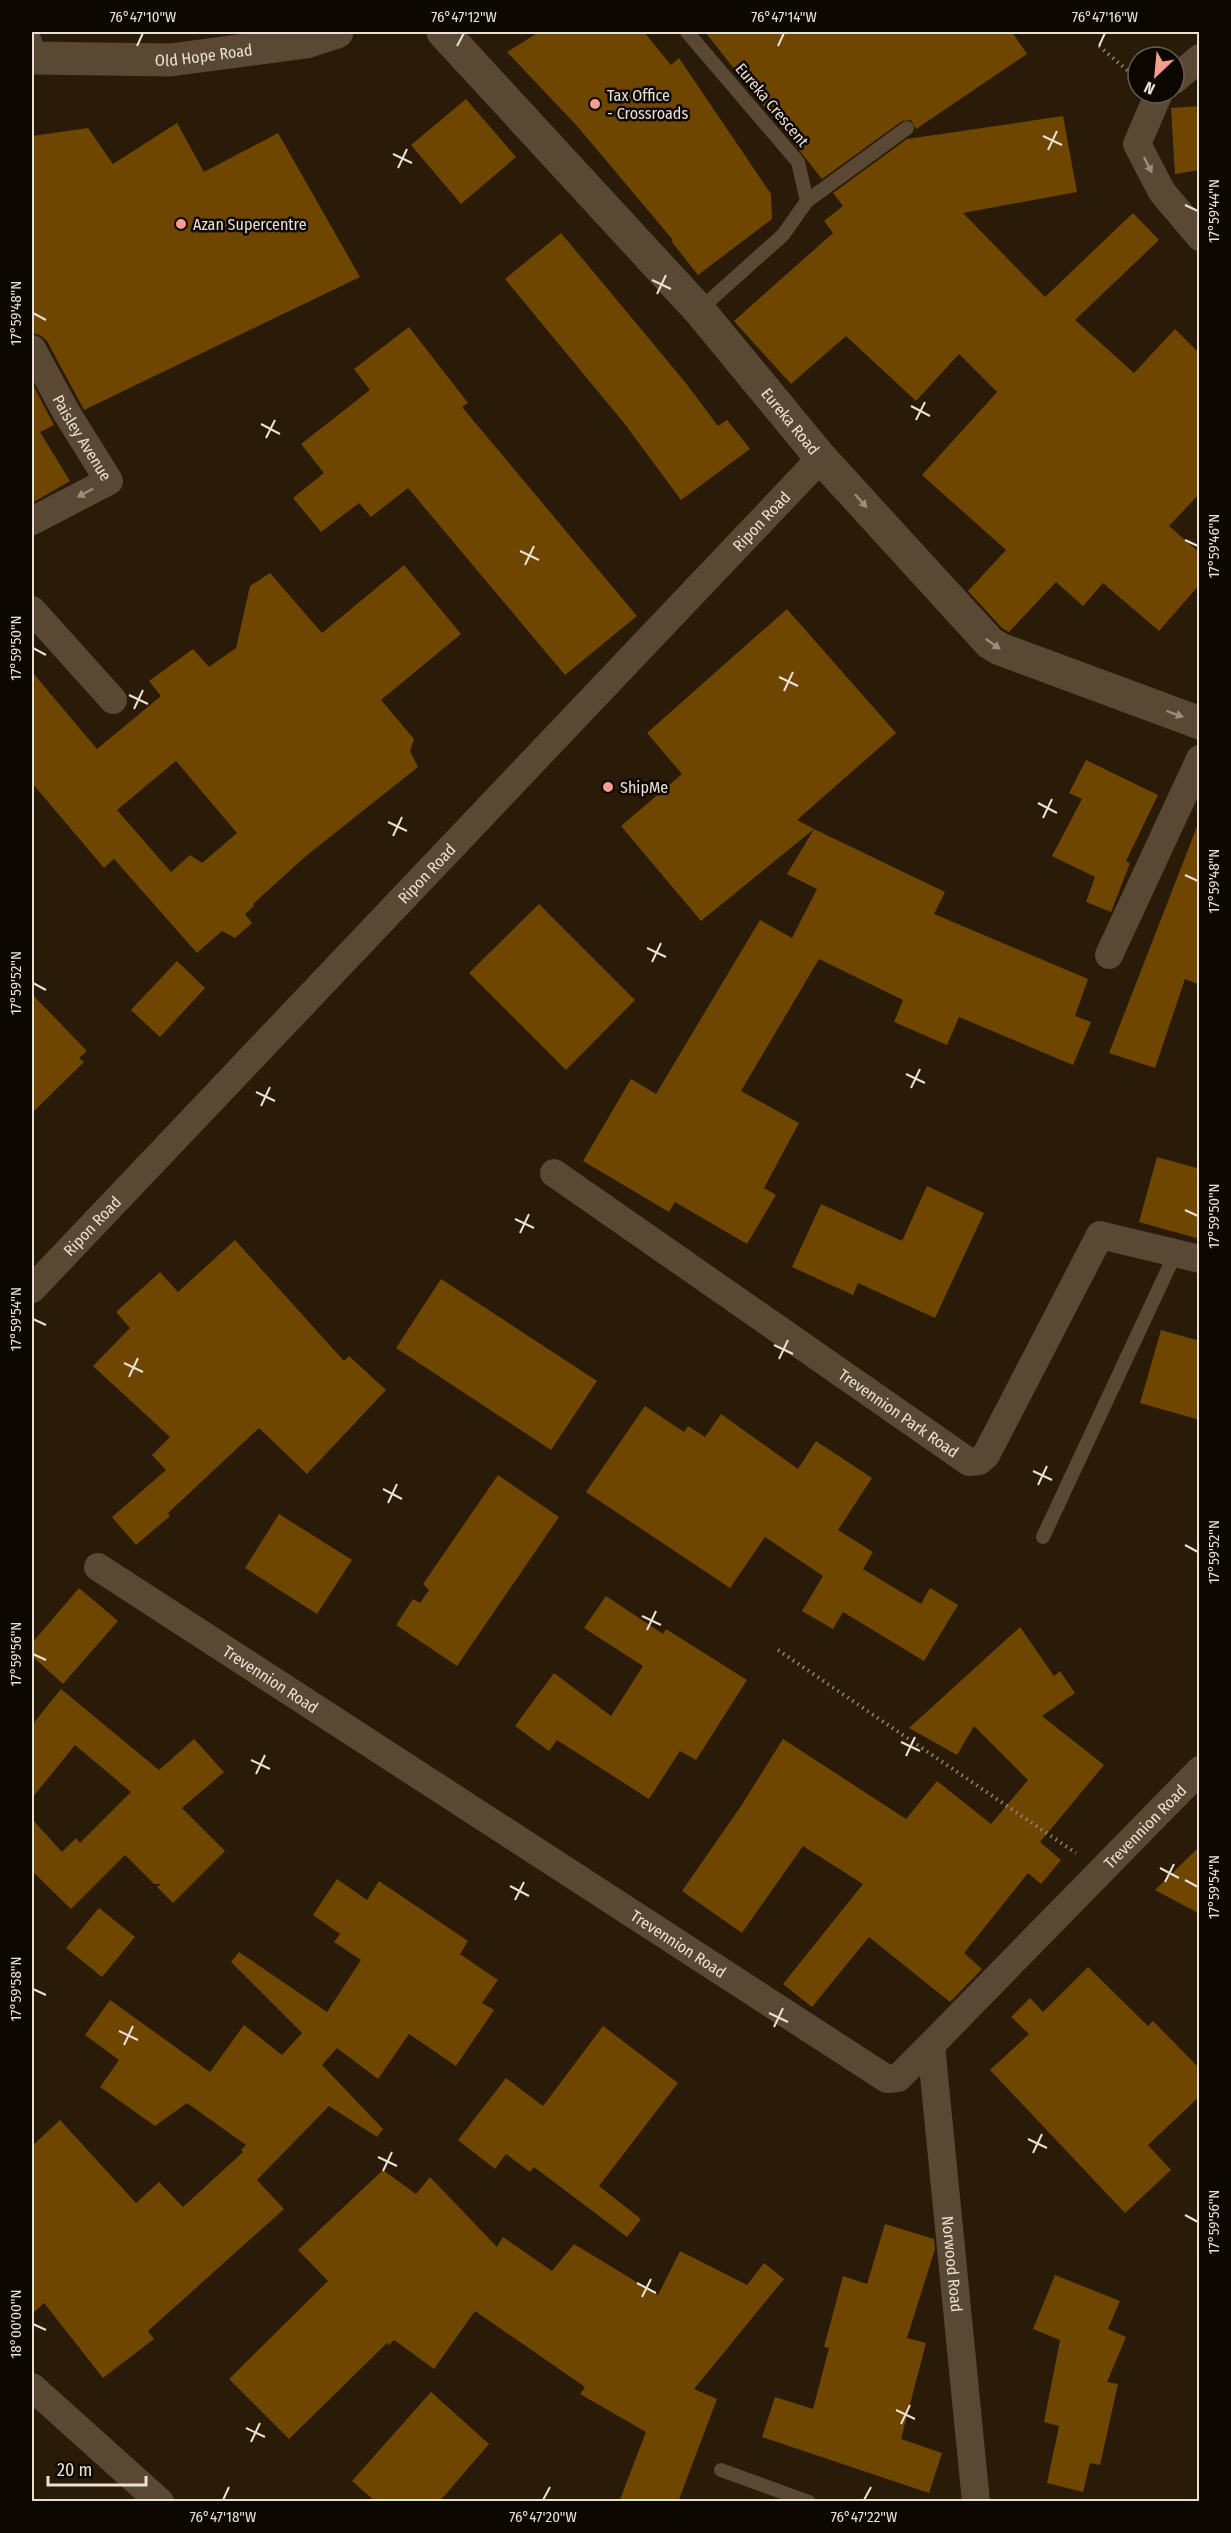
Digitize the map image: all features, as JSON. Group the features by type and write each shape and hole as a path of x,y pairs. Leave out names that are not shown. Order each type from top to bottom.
{"street":[{"name":"Old Hope Road","path":"35,50 170,60 306,42 337,32"},
{"name":"Eureka Road","path":"443,32 699,310 821,458 990,643 1000,649 1200,723"},
{"path":"1186,70 1200,58"},
{"path":"1154,105 1137,144 1162,192 1200,237"},
{"name":"Paisley Avenue","path":"32,349 70,420 109,481 32,521"},
{"name":"Ripon Road","path":"32,1289 821,458"},
{"path":"32,610 113,700"},
{"path":"1109,955 1200,759"},
{"name":"Trevennion Park Road","path":"554,1173 969,1462 979,1461 986,1455 1100,1235 1188,1256"},
{"name":"Trevennion Road","path":"98,1567 887,2079 898,2078 1200,1770"},
{"name":"Norwood Road","path":"931,2045 975,2493"},
{"path":"32,2387 160,2502"}],"lane":[{"name":"Eureka Crescent","path":"687,32 798,162 807,201"},
{"path":"699,310 783,235 807,201 907,128"},
{"path":"1043,1537 1188,1256"},
{"path":"721,2470 809,2502"}],"path":[{"path":"1099,46 1126,70"},
{"path":"778,1650 1101,1871"}],"building":[{"path":"539,32 644,32 671,65 679,58 771,194 772,219 698,275 671,241 673,240 577,126 507,52"},
{"path":"705,32 1012,32 1027,54 916,129 911,120 902,121 822,179"},
{"path":"466,99 516,157 461,204 411,145"},
{"path":"1200,106 1200,170 1175,174 1171,108"},
{"path":"1063,116 1077,192 963,213 1045,297 1133,213 1159,240 1075,320 1134,373 1175,329 1200,354 1200,493 1169,526 1200,553 1200,584 1159,631 1103,583 1083,606 1056,582 1009,632 1002,628 968,591 1006,550 922,475 997,392 959,354 916,401 846,336 791,384 734,321 833,233 824,221 843,206 833,193 907,139"},
{"name":"Azan Supercentre","path":"177,123 204,172 278,133 360,277 84,410 47,341 40,335 32,333 32,136 88,128 113,164"},
{"path":"561,233 685,382 718,426 727,420 750,449 681,500 624,423 505,279"},
{"path":"409,327 468,403 462,407 637,616 565,675 408,488 371,517 359,503 321,532 293,498 324,473 301,444 370,390 354,369"},
{"path":"32,383 54,425 40,432 70,481 32,503"},
{"path":"404,565 461,634 381,700 414,739 410,751 418,767 306,856 253,904 254,906 245,914 252,923 235,938 222,931 197,953 114,859 104,868 32,783 32,672 97,749 161,696 149,681 193,649 209,667 236,648 250,586 270,573 322,633","holes":["176,761 237,833 202,863 190,855 171,872 117,810"]},
{"path":"787,609 896,733 797,820 814,829 701,921 621,826 682,774 647,733"},
{"path":"1086,760 1158,795 1126,861 1130,863 1111,912 1086,902 1095,877 1052,856 1082,799 1069,793"},
{"path":"1198,824 1200,824 1200,985 1185,979 1155,1068 1109,1053"},
{"path":"814,829 945,892 934,914 1088,979 1075,1016 1091,1022 1073,1065 959,1017 947,1045 894,1022 903,1000 819,959 741,1091 799,1123 764,1188 776,1195 747,1244 675,1202 669,1212 583,1161 631,1079 656,1094 760,920 792,938 817,889 787,874"},
{"path":"539,904 635,1000 566,1070 469,973"},
{"path":"177,961 205,988 160,1037 131,1010"},
{"path":"32,994 87,1051 79,1058 84,1062 32,1113"},
{"path":"1157,1157 1200,1169 1200,1239 1139,1222"},
{"path":"927,1186 984,1213 935,1318 858,1283 853,1295 792,1267 821,1204 902,1241"},
{"path":"235,1240 344,1361 349,1356 386,1390 307,1474 259,1428 168,1513 170,1516 136,1545 112,1517 166,1470 152,1455 170,1437 93,1366 130,1328 116,1312 160,1272 178,1292"},
{"path":"441,1279 597,1381 551,1450 396,1348"},
{"path":"1161,1330 1200,1341 1200,1420 1140,1403"},
{"path":"645,1406 684,1432 688,1426 705,1437 721,1414 798,1469 816,1441 872,1478 838,1530 873,1552 863,1569 921,1604 930,1588 958,1605 924,1661 843,1612 833,1629 802,1611 823,1576 765,1537 730,1588 586,1492"},
{"path":"498,1475 559,1517 457,1666 396,1625 413,1599 420,1603 429,1590 423,1584"},
{"path":"279,1514 352,1560 317,1614 245,1568"},
{"path":"79,1588 118,1621 63,1684 32,1656 32,1643"},
{"path":"606,1596 663,1634 666,1629 747,1680 696,1760 680,1751 649,1799 557,1740 549,1751 515,1726 554,1673 611,1716 643,1666 584,1628"},
{"path":"1020,1627 1054,1676 1060,1671 1075,1693 1042,1716 1104,1765 1040,1842 1061,1860 1041,1884 1028,1873 964,1953 982,1969 950,2002 869,1937 812,2007 783,1984 863,1884 803,1846 742,1933 682,1891 741,1806 783,1739 906,1819 937,1781 991,1824 1028,1780 974,1726 957,1755 909,1728"},
{"path":"61,1689 159,1770 194,1739 224,1772 182,1808 225,1851 173,1903 157,1887 161,1884 154,1884 125,1855 71,1909 32,1871 32,1819 62,1852 76,1838 80,1843 131,1792 75,1745 32,1798 32,1725"},
{"path":"1200,1846 1200,1914 1155,1890"},
{"path":"337,1879 367,1900 379,1881 468,1941 460,1954 498,1980 482,2003 494,2010 456,2066 409,2034 378,2079 337,2048 322,2065 383,2129 377,2137 329,2106 257,2180 284,2209 148,2331 154,2339 103,2378 44,2303 32,2314 32,2146 60,2120 136,2203 159,2182 183,2207 243,2152 241,2150 246,2145 187,2103 155,2126 100,2087 119,2060 85,2035 110,2000 210,2072 244,2025 282,2055 302,2033 231,1962 239,1952 327,2012 361,1960 334,1942 340,1934 313,1915"},
{"path":"99,1908 135,1937 102,1977 66,1948"},
{"path":"1088,1967 1148,2026 1153,2021 1200,2069 1200,2096 1148,2145 1171,2170 1125,2213 990,2070 1029,2034 1011,2017 1030,1998 1043,2012"},
{"path":"603,2026 678,2083 599,2186 641,2219 627,2237 534,2167 530,2172 506,2154 495,2169 458,2140 506,2078 543,2106"},
{"path":"383,2170 416,2194 430,2177 497,2247 503,2237 552,2271 574,2244 658,2295 680,2251 747,2285 764,2263 784,2279 694,2389 717,2399 678,2502 619,2502 646,2432 580,2394 585,2387 475,2311 434,2369 394,2340 389,2345 387,2343 289,2439 229,2379 328,2281 298,2250"},
{"path":"885,2224 934,2239 935,2249 907,2338 926,2343 901,2439 942,2453 929,2493 762,2437 775,2397 813,2409 829,2348 824,2347 843,2276 867,2284"},
{"path":"1055,2275 1120,2301 1108,2329 1126,2337 1107,2382 1118,2384 1100,2465 1090,2463 1083,2492 1047,2483 1059,2426 1044,2422 1060,2340 1033,2329"},
{"path":"431,2392 489,2444 439,2502 376,2502 352,2481"}],"place":[{"name":"Tax Office - Crossroads","path":"595,104"},
{"name":"Azan Supercentre","path":"181,224"},
{"name":"ShipMe","path":"608,787"}]}
